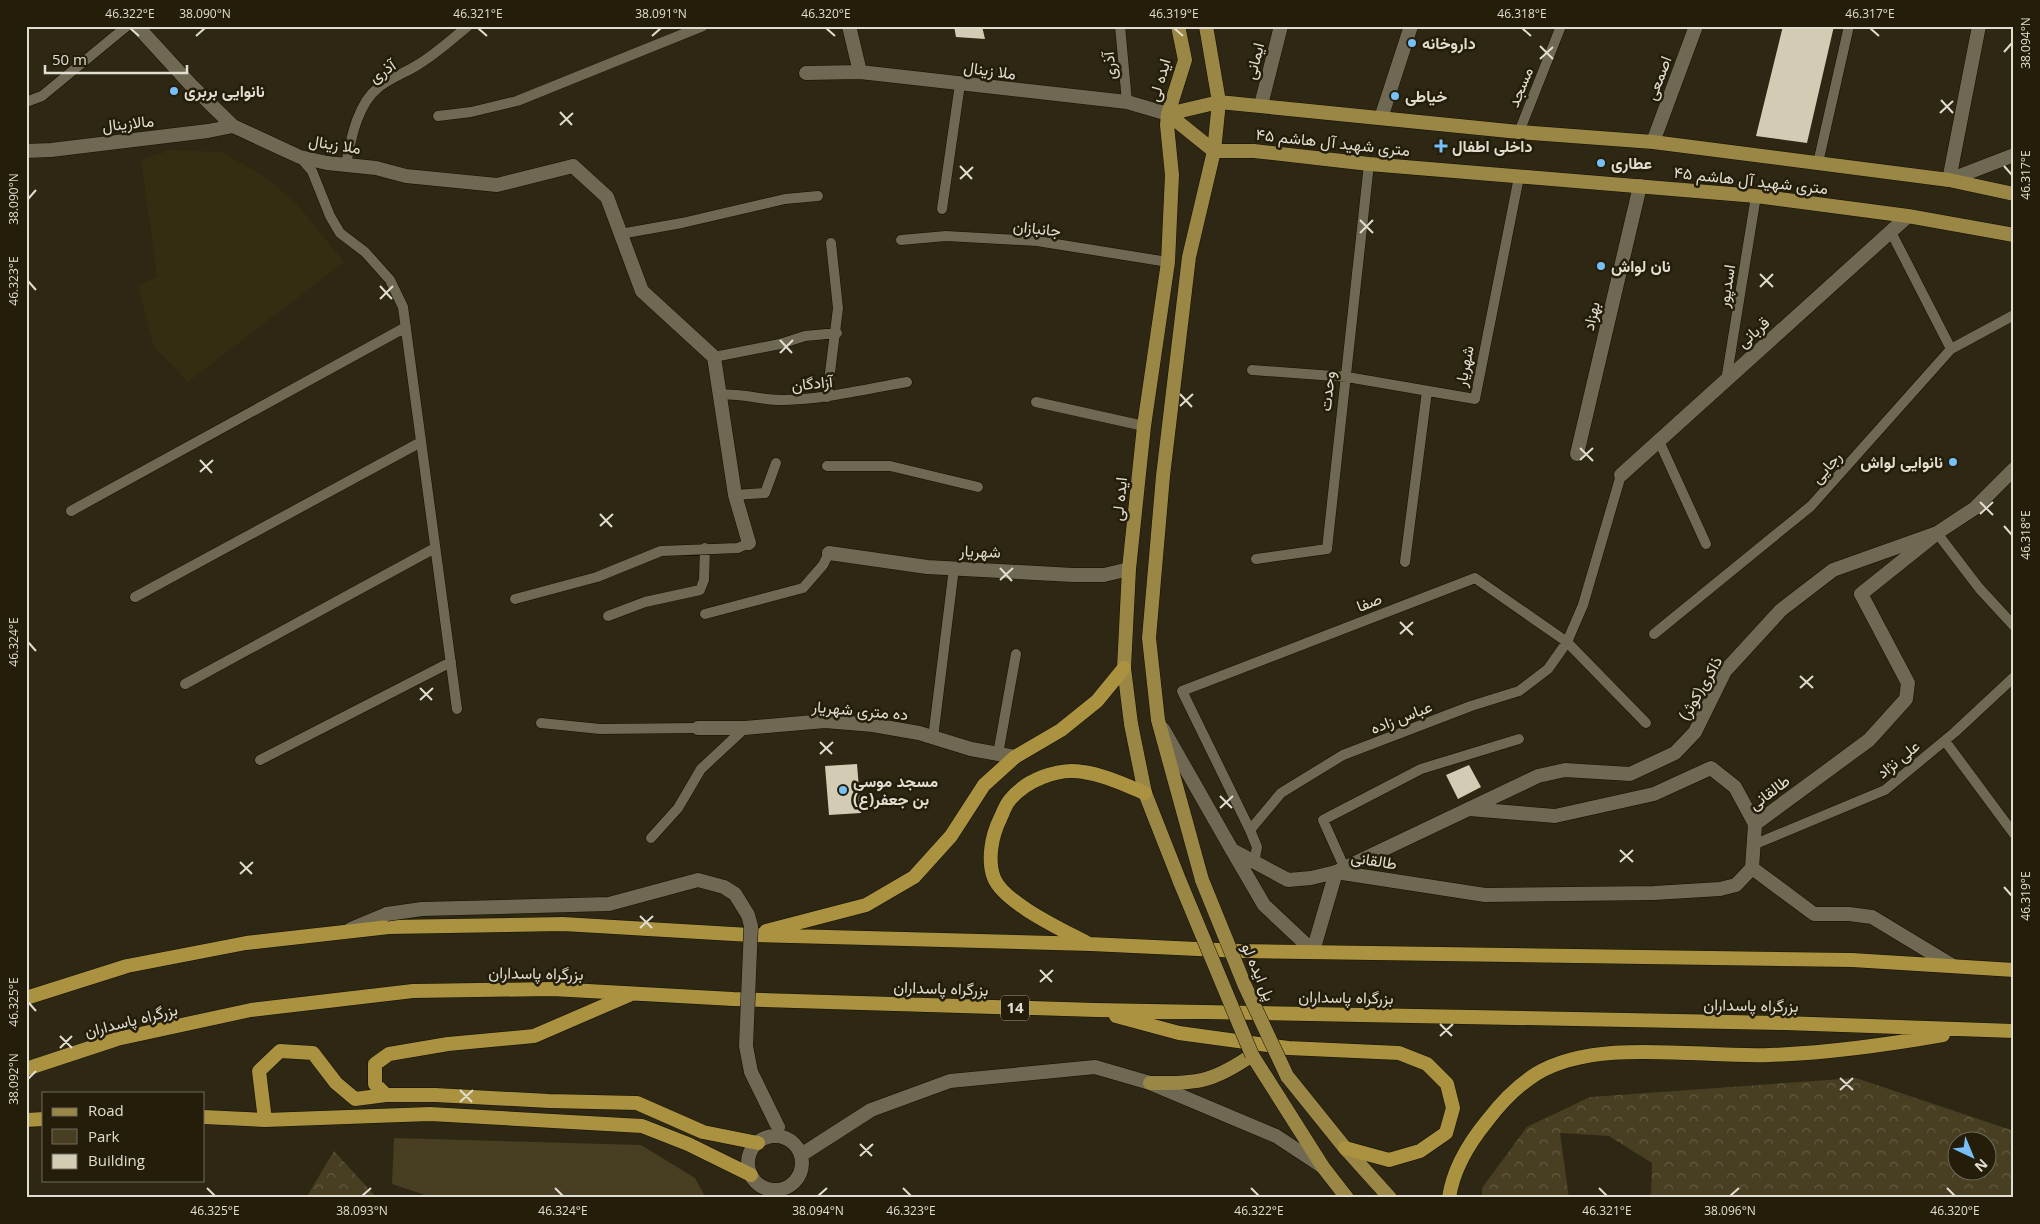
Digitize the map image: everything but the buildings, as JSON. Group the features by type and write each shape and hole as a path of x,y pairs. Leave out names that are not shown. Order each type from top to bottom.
{"highway":[{"path":"750,935 866,905 914,877 951,836 984,785 1015,756 1061,730 1097,701 1124,668"},
{"path":"1090,944 1038,917 1002,889 994,878 991,855 996,828 1009,802 1027,784 1052,774 1081,771 1109,778 1145,793"},
{"path":"26,998 127,966 246,943 389,927 563,924 750,935 1240,950 1852,960 2014,970"},
{"name":"بزرگراه پاسداران","path":"26,1070 117,1039 251,1010 413,992 552,989 632,994 1096,1010 1774,1023 2014,1031"},
{"path":"386,1095 375,1084 375,1064 390,1054 448,1044 534,1036 632,994"},
{"path":"1096,1010 1178,1033 1288,1048 1399,1053 1427,1064 1447,1084 1453,1108 1446,1133 1420,1151 1389,1160 1345,1148"},
{"path":"1449,1198 1451,1182 1471,1141 1502,1102 1536,1074 1579,1058 1626,1052 1770,1055 1888,1044 1972,1030"},
{"path":"265,1120 259,1071 280,1051 313,1053 336,1083 355,1099 386,1095 435,1095 637,1103 703,1132 758,1143"},
{"path":"205,1117 265,1120 430,1114 642,1126 688,1144 756,1186"},
{"path":"26,1120 42,1119"}],"main road":[{"name":"ایده لى","path":"1168,114 1185,60 1178,26"},
{"path":"1158,720 1149,638 1163,476 1190,256 1214,150 1219,102 1206,26"},
{"name":"۴۵ متری شهید آل هاشم","path":"1168,114 1219,102 1519,132 1653,142 1948,180 2014,194"},
{"path":"1168,114 1214,150"},
{"name":"ایده لی","path":"1168,114 1167,126 1172,175 1168,262 1144,426 1129,569 1124,668 1131,724 1145,793 1252,1055"},
{"name":"۴۵ متری شهید آل هاشم","path":"1214,150 1254,151 1369,164 1756,196 1908,216 2014,235"},
{"name":"پل ایده لو","path":"1158,720 1202,880 1245,986 1287,1076 1345,1148 1390,1198"},
{"path":"1150,1083 1190,1084 1211,1078 1233,1068 1252,1055 1323,1167 1347,1198"}],"street":[{"name":"ملا زینال","path":"137,26 233,126 300,157 376,168 406,176 497,185 573,166 606,197 620,234"},
{"path":"849,26 860,72"},
{"name":"ایمانی","path":"1261,105 1281,26"},
{"path":"1381,118 1411,26"},
{"name":"اصمعی","path":"1653,142 1696,26"},
{"path":"1948,180 1979,26"},
{"name":"ملا زینال","path":"806,74 860,72 1127,102 1168,114"},
{"name":"مالازینال","path":"26,151 51,150 208,131 233,126"},
{"path":"1948,180 2014,155"},
{"name":"بهزاد","path":"1577,454 1640,186"},
{"name":"قربانی","path":"1621,475 1908,216"},
{"path":"620,234 642,291 714,357 735,495 749,543"},
{"path":"1937,533 1975,508 2014,469"},
{"name":"ذاکری(کوثر)","path":"1158,720 1232,850 1288,880 1311,878 1340,870 1538,776 1565,770 1630,774 1675,753 1695,732 1725,671 1781,610 1833,570 1937,533"},
{"name":"طالقانی","path":"1340,870 1495,895 1654,894 1720,889 1736,885 1752,868 1755,824 1869,740 1906,699 1908,683 1862,594 1937,533"},
{"name":"شهریار","path":"829,553 928,567 1104,575 1129,569"},
{"name":"ده متری شهریار","path":"698,728 745,728 825,721 873,725 933,738 971,749 1015,756"},
{"path":"1469,809 1555,816 1654,794 1711,768 1735,787 1755,824"},
{"path":"1232,850 1264,906 1313,950 1340,870"},
{"path":"1752,868 1814,914 1848,914 1872,917 1953,966"},
{"path":"345,932 387,914 422,909 608,904 698,880 724,886 741,904 748,915 751,926 746,1046 751,1072 780,1132 791,1141 801,1156 800,1172 791,1192 756,1186 749,1158 758,1143 780,1132"},
{"path":"801,1156 871,1110 950,1081 1095,1066 1150,1083 1276,1136 1323,1167"}],"lane":[{"path":"26,102 42,96 127,26"},
{"name":"آذری","path":"346,164 358,121 366,103 379,87 422,63 468,26"},
{"path":"438,116 471,112 517,101 703,26"},
{"name":"آذری","path":"1120,26 1127,102"},
{"name":"مسجد","path":"1519,132 1561,26"},
{"path":"1818,163 1849,26"},
{"path":"942,208 960,84"},
{"path":"300,157 312,171 330,216 340,233 365,252 390,280 403,307 457,709"},
{"name":"وحدت","path":"1256,559 1327,549 1369,164"},
{"name":"شهریار","path":"1252,370 1346,377 1475,399 1519,176"},
{"path":"620,234 682,223 785,199 818,196"},
{"name":"اسدپور","path":"1726,381 1756,196"},
{"path":"1891,232 1951,349"},
{"name":"جانبازان","path":"901,240 946,236 1037,241 1168,262"},
{"path":"826,397 838,308 831,244"},
{"name":"رجایی","path":"1654,634 1811,506 1951,349 2014,315"},
{"path":"71,511 406,327"},
{"path":"714,357 780,344 804,336 836,333"},
{"name":"آزادگان","path":"719,395 734,393 781,401 826,397 907,382"},
{"path":"1405,562 1427,391"},
{"path":"1036,402 1144,426"},
{"path":"1659,441 1706,544"},
{"path":"135,597 421,442"},
{"path":"735,495 765,493 776,463"},
{"path":"828,466 890,466 978,487"},
{"path":"1621,475 1583,605 1567,642 1646,722"},
{"path":"1937,533 1979,588 2014,626"},
{"path":"516,599 597,577 661,551 738,548 749,543"},
{"path":"186,684 436,548"},
{"path":"608,616 646,602 700,590 704,580 705,548"},
{"path":"705,614 803,588 823,565 829,553"},
{"path":"933,738 954,568"},
{"name":"صفا","path":"1254,863 1257,848 1250,830 1182,691 1475,578 1567,642"},
{"name":"عباس زاده","path":"1250,830 1281,793 1343,755 1471,706 1519,691 1548,669 1567,642"},
{"path":"998,754 1016,654"},
{"path":"260,760 451,662"},
{"name":"علی نژاد","path":"1754,845 1885,790 1945,741 2014,677"},
{"path":"541,723 600,729 698,728"},
{"path":"651,838 678,808 701,769 745,728"},
{"path":"1340,870 1323,820 1421,769 1520,739"},
{"path":"1945,741 2014,834"}],"shaded area":[{"path":"170,150 222,152 267,178 297,204 344,262 188,382 154,347 138,286 157,277 141,160"}],"green space":[{"path":"1856,1078 2014,1131 2014,1198 1645,1198 1651,1194 1652,1163 1609,1136 1560,1133 1569,1198 1482,1198 1482,1188 1527,1127 1590,1097"},
{"path":"394,1138 641,1145 695,1178 706,1198 434,1198 392,1184"},
{"path":"334,1151 377,1198 306,1198"}],"place":[{"name":"داروخانه","path":"1412,43"},
{"name":"نانوایی بربری","path":"174,91"},
{"name":"خیاطی","path":"1395,96"},
{"name":"داخلی اطفال","path":"1441,146"},
{"name":"عطاری","path":"1601,163"},
{"name":"نان لواش","path":"1601,266"},
{"name":"نانوایی لواش","path":"1953,462"},
{"name":"مسجد موسی بن جعفر(ع)","path":"843,790"}]}
